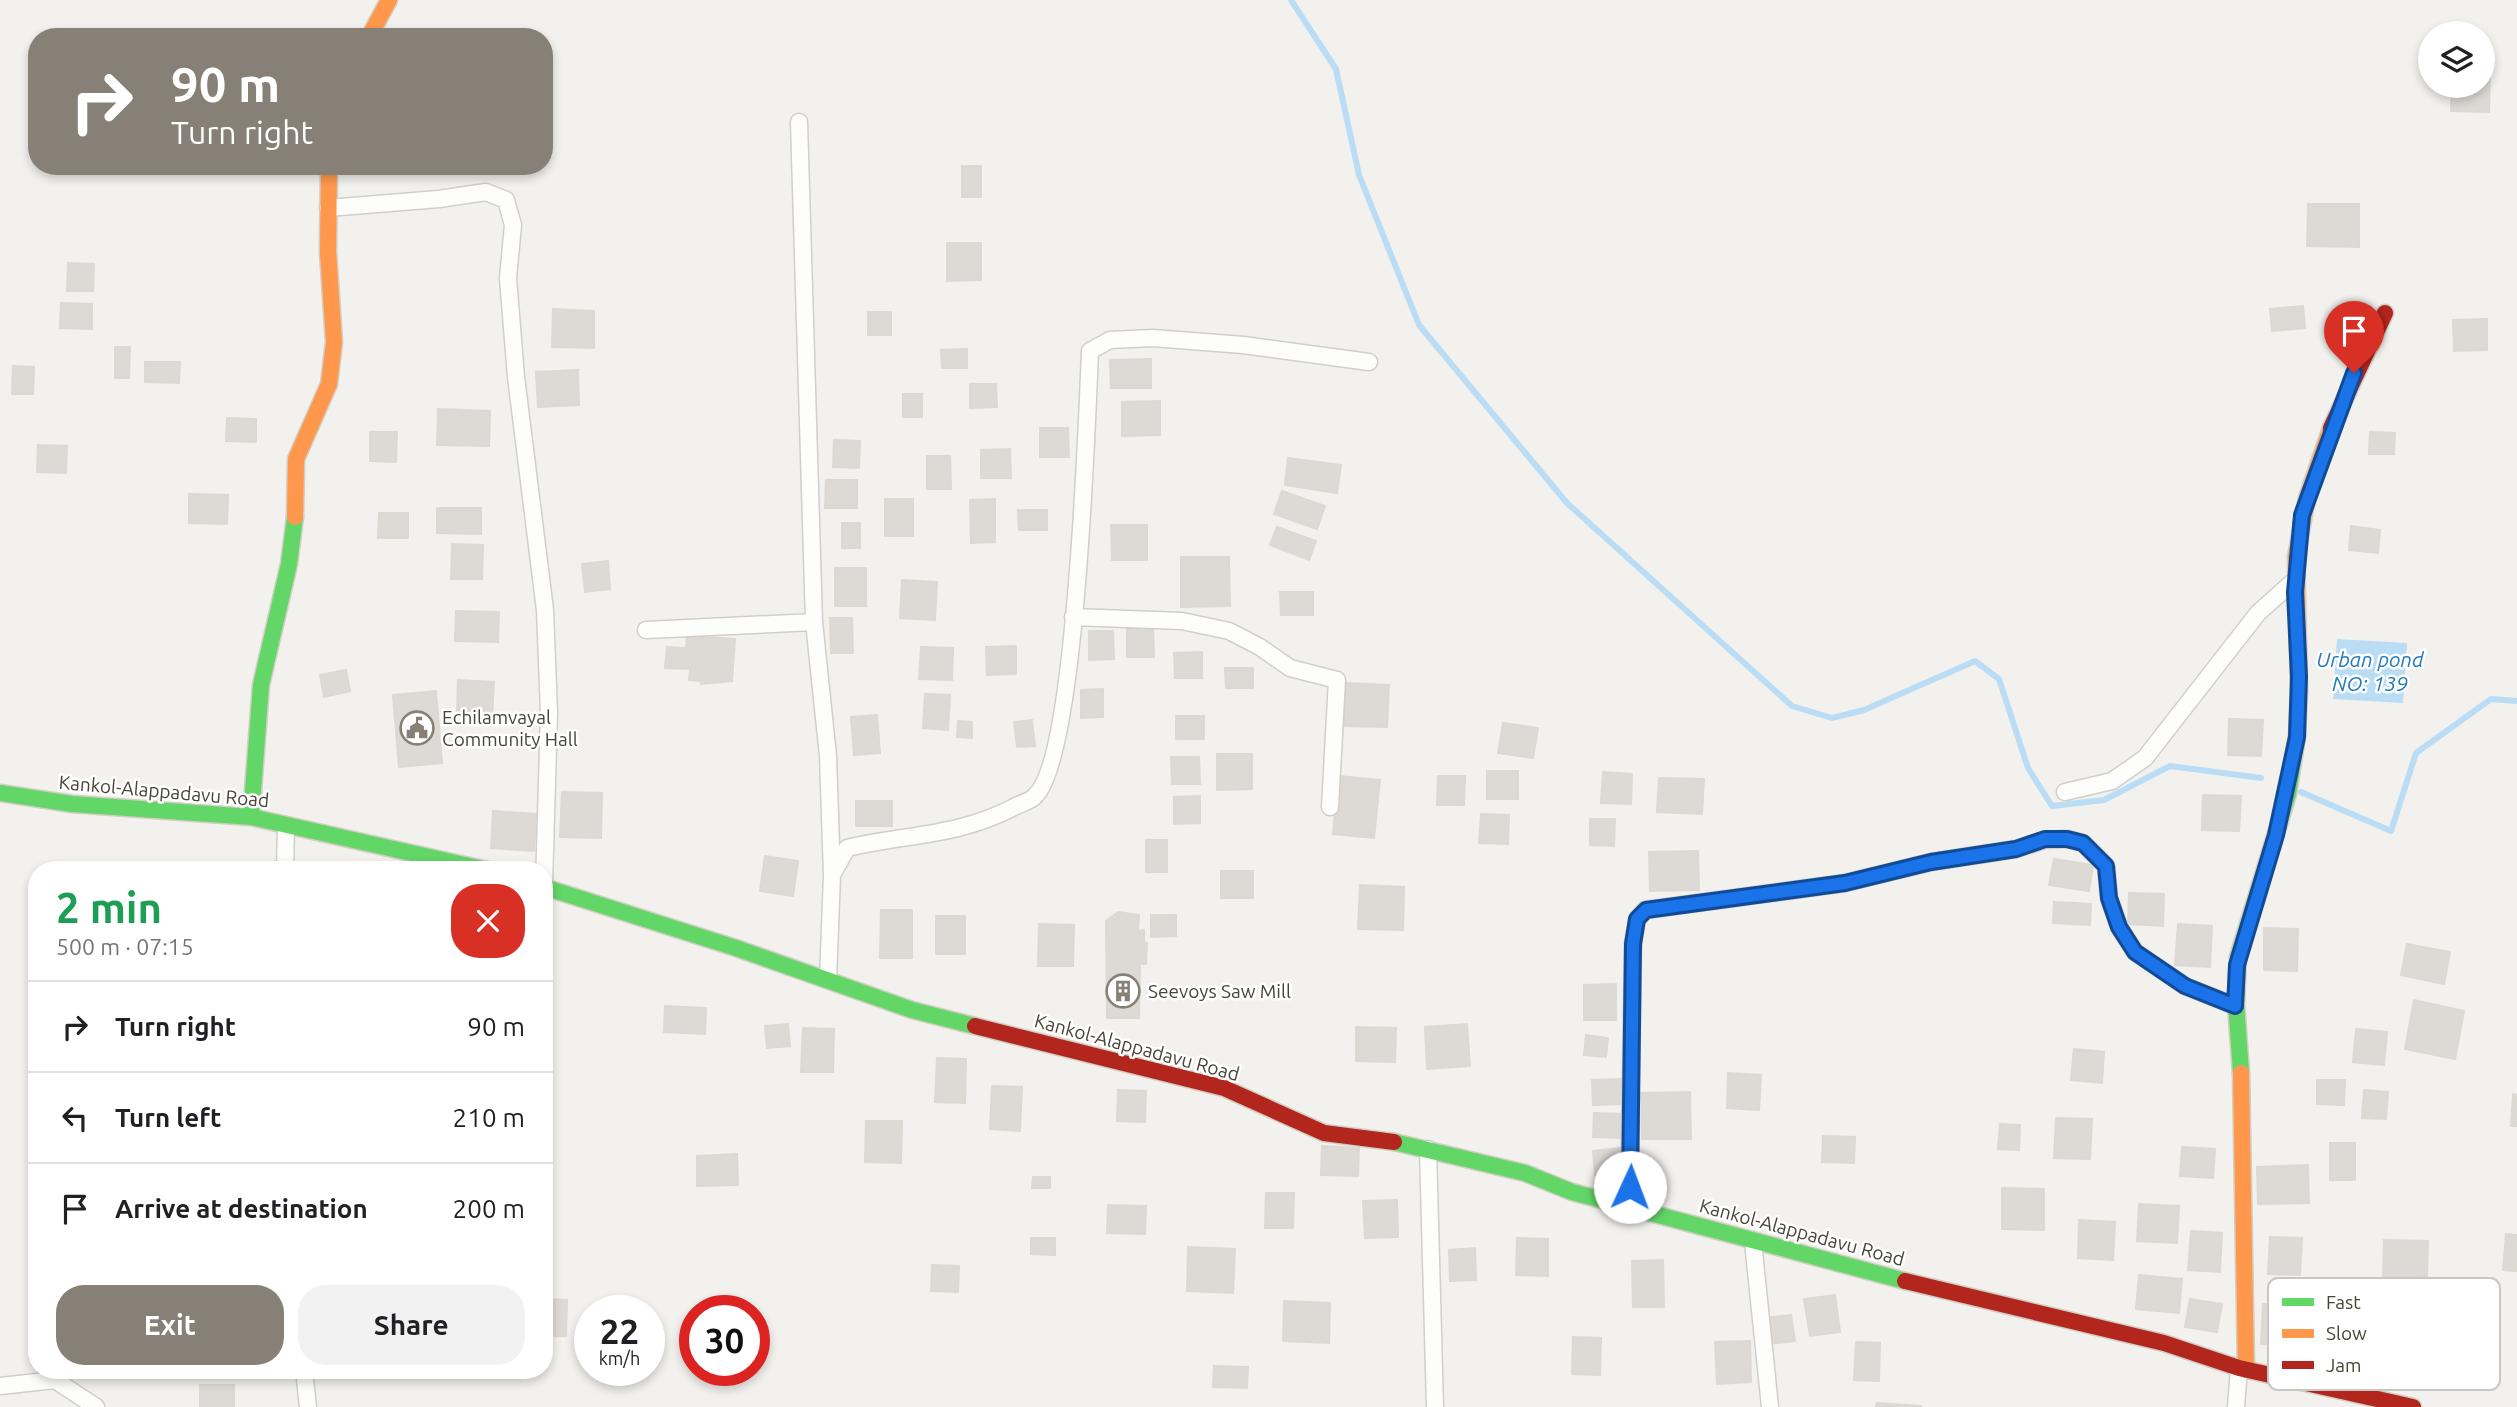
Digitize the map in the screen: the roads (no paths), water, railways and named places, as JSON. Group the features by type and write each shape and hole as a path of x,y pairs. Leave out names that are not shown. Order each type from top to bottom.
{"main road":[{"path":"374,28 389,0"},
{"path":"251,817 261,685 289,564 295,520 293,495 296,459 329,384 334,342 328,175"},
{"path":"2242,1369 2243,1104 2235,1006 2240,953 2276,835 2297,737 2299,677 2296,579 2302,515 2336,418 2364,351 2385,313"},
{"name":"Kankol-Alappadavu Road","path":"0,793 72,804 251,817 447,861"},
{"name":"Kankol-Alappadavu Road","path":"553,889 912,1010 1224,1088 1324,1133 1429,1149 1525,1172 1572,1192 1753,1242 1969,1298 2164,1343 2268,1375"},
{"name":"Kankol-Alappadavu Road","path":"2336,1390 2413,1407"}],"street":[{"path":"799,122 814,622 828,756 832,875 828,980"},
{"path":"328,208 486,192 506,200 513,225 508,278 516,377 545,610 549,713 545,861"},
{"path":"832,875 848,848 886,839 950,832 1006,812 1036,796 1054,756 1073,617 1084,501 1090,351 1110,340 1153,338 1243,345 1369,362"},
{"path":"2065,792 2112,782 2145,758 2258,613 2296,579"},
{"path":"1073,617 1182,621 1229,631 1260,647 1290,668 1337,680 1330,807"},
{"path":"646,630 814,622"},
{"path":"285,861 286,825"},
{"path":"1629,1206 1633,944 1637,919 1646,910 1845,883 1931,862 2016,849 2045,839 2067,839 2083,843 2106,866 2109,898 2119,927 2135,952 2185,986 2235,1006"},
{"path":"1429,1149 1435,1407"},
{"path":"1753,1242 1770,1407"},
{"path":"2236,1407 2242,1369"},
{"path":"305,1379 309,1407"},
{"path":"0,1386 55,1380 96,1407"}],"water":[{"name":"Urban pond NO: 139","path":"2337,639 2407,643 2403,703 2333,699"}],"waterway":[{"path":"1291,0 1336,69 1359,175 1419,325 1567,503 1792,706 1832,718 1864,710 1975,661 1999,679 2028,768 2052,806 2104,800 2170,766 2261,778"},
{"path":"2301,792 2391,831 2416,753 2491,699 2517,701"}],"place":[{"name":"Echilamvayal Community Hall","path":"417,728"},
{"name":"Seevoys Saw Mill","path":"1123,991"}]}
